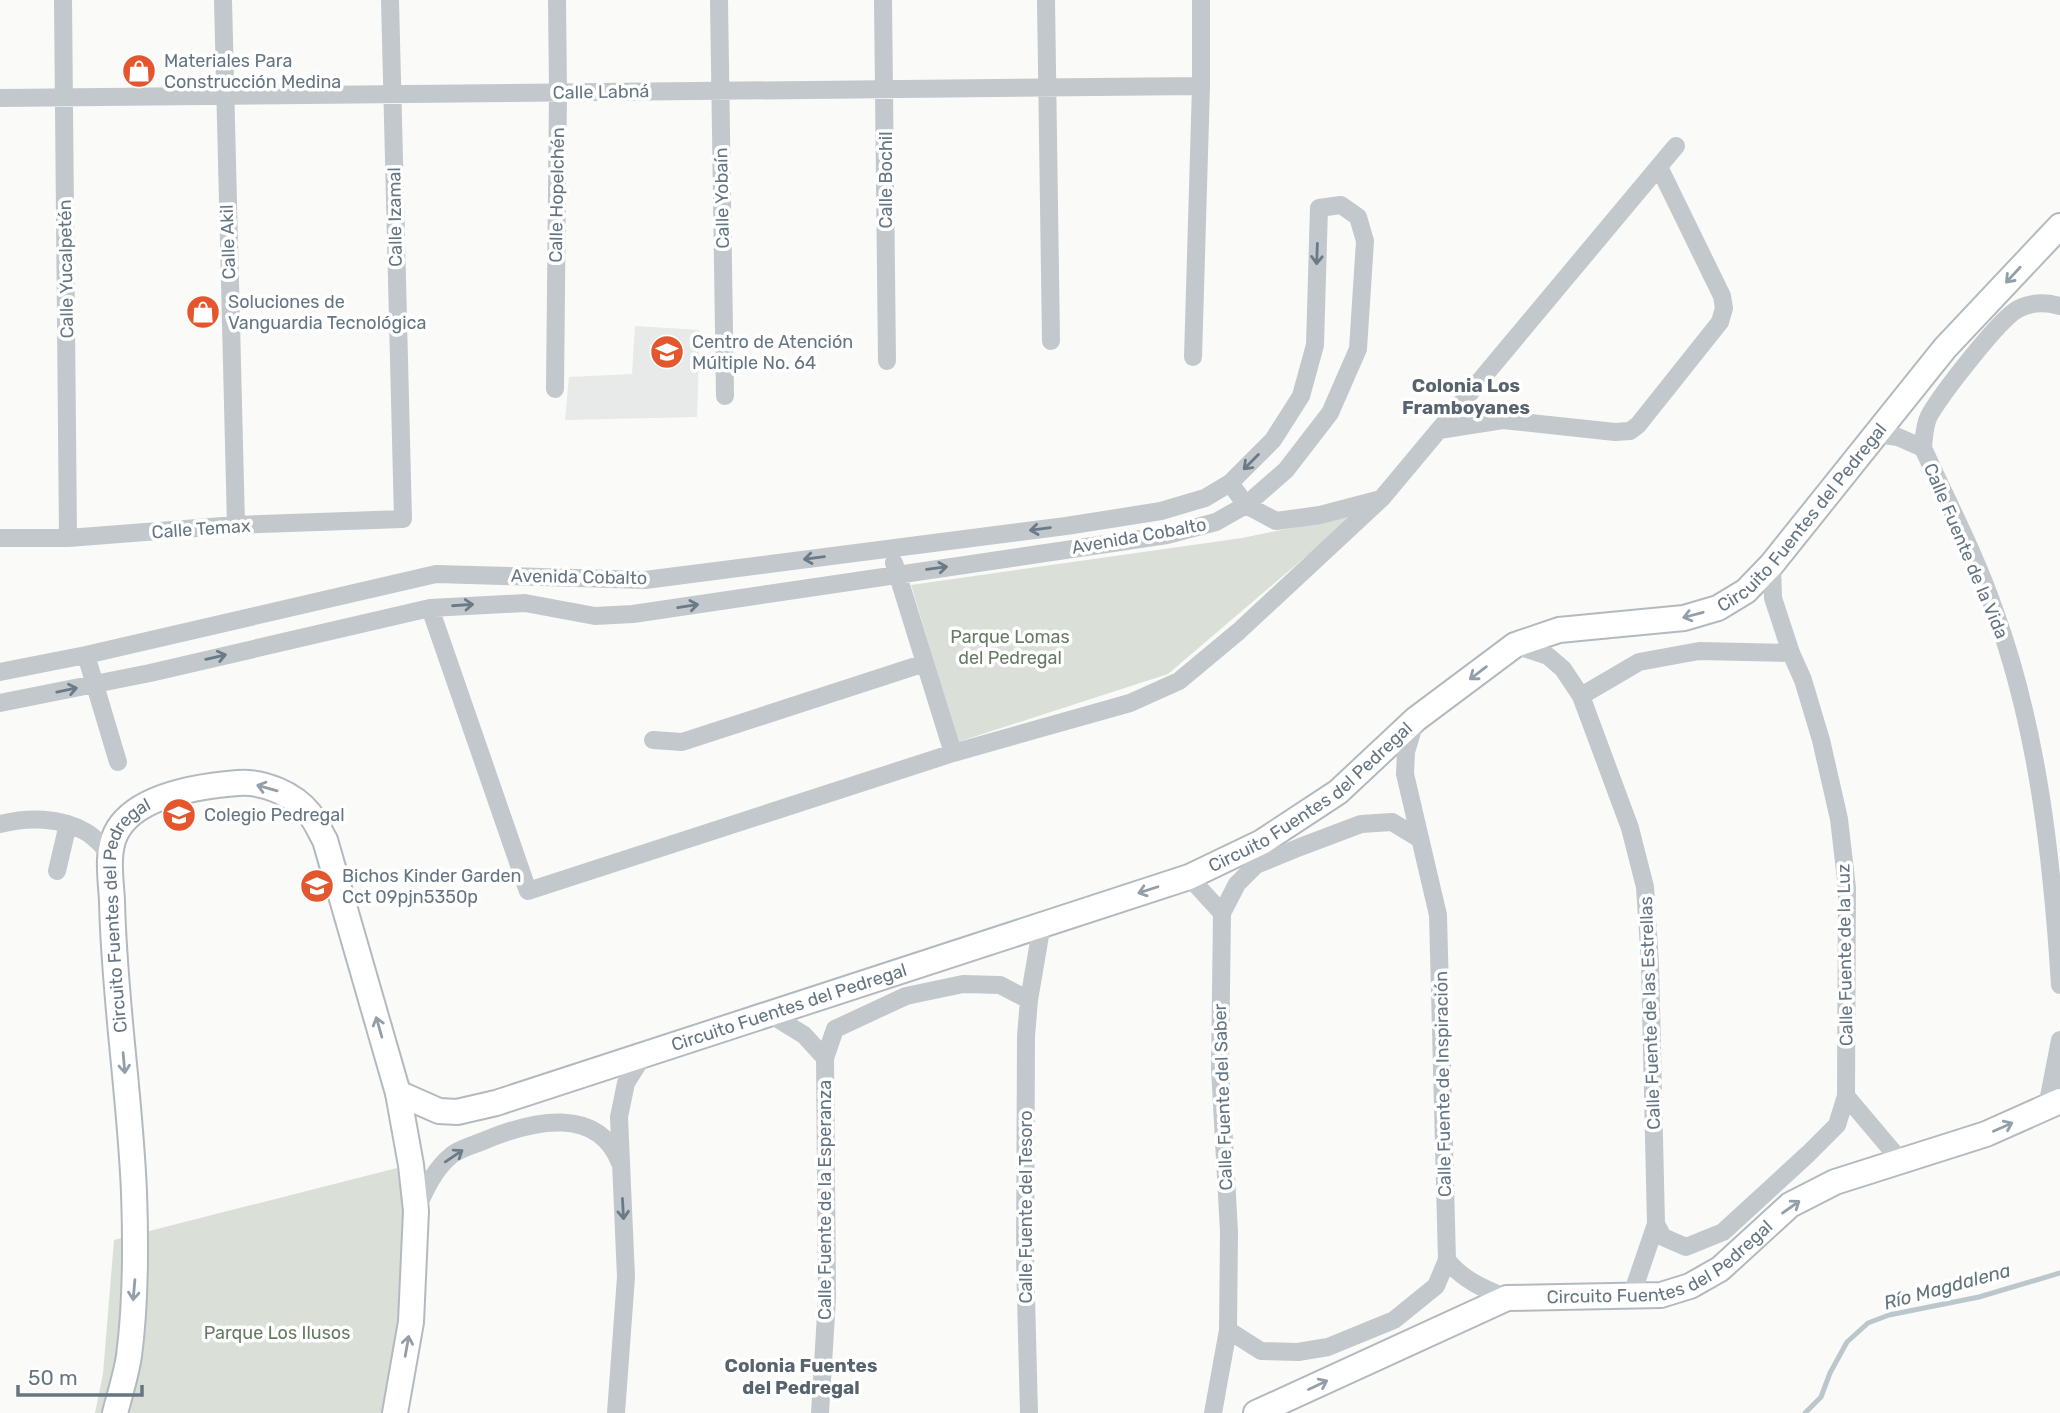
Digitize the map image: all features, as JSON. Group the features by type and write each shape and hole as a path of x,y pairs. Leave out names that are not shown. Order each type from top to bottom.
{"street":[{"name":"Calle Yucalpetén","path":"63,0 68,537"},
{"name":"Calle Akil","path":"223,0 236,525"},
{"name":"Calle Izamal","path":"390,0 403,519"},
{"name":"Calle Hopelchén","path":"555,389 558,92 556,0"},
{"name":"Calle Yobaín","path":"719,0 725,396"},
{"name":"Calle Bochil","path":"883,0 887,361"},
{"path":"1046,0 1051,341"},
{"path":"1193,358 1201,86 1200,0"},
{"name":"Calle Labná","path":"0,98 1201,86"},
{"path":"430,608 528,891 953,753 1130,703 1179,681 1239,631 1382,498 1676,146"},
{"path":"1439,430 1503,420 1615,432 1630,430 1638,425 1720,322 1724,308 1722,296 1659,167"},
{"name":"Avenida Cobalto","path":"0,672 86,655 436,574 645,580 1161,511 1205,498 1230,484 1273,440 1301,396 1315,345 1319,208 1341,205 1358,217 1365,241 1358,349 1330,413 1286,470 1247,505 1216,522 1167,535 633,614 595,616 525,603 430,608 95,685 0,703"},
{"name":"Circuito Fuentes del Pedregal","path":"398,1093 439,1111 457,1112 496,1103 1189,877 1262,842 1338,792 1416,719 1515,645 1559,630 1684,618 1718,608 1746,591 1772,564 1945,348 2060,226"},
{"name":"Calle Fuente de la Vida","path":"2060,306 2045,302 2018,309 1996,329 1928,417 1923,448 1994,608 2026,712 2054,884 2060,985"},
{"name":"Calle Fuente de la Vida","path":"1876,434 1898,438 1923,448"},
{"path":"1230,484 1247,505 1276,521 1320,515 1382,498"},
{"name":"Calle Temax","path":"0,538 68,537 236,525 403,519"},
{"path":"892,548 897,574 953,753"},
{"name":"Calle Fuente de la Luz","path":"1656,1224 1663,1237 1686,1247 1723,1232 1837,1125 1846,1096 1847,888 1839,819 1821,740 1803,680 1773,598 1772,564"},
{"name":"Calle Fuente de las Estrellas","path":"1515,645 1548,656 1563,669 1581,696 1630,828 1645,887 1650,964 1656,1224 1631,1297"},
{"path":"1581,696 1639,662 1699,651 1791,653"},
{"path":"86,655 118,762"},
{"path":"653,740 682,742 925,663"},
{"name":"Calle Fuente de Inspiración","path":"1416,719 1406,752 1405,774 1438,915 1447,1260"},
{"name":"Circuito Fuentes del Pedregal","path":"115,1413 128,1359 135,1279 134,1192 113,931 111,854 115,835 124,820 143,805 175,794 242,782 266,786 290,795 309,813 325,840 398,1093 416,1211 411,1322 395,1413"},
{"path":"0,824 37,818 68,824 88,833 111,854"},
{"path":"1189,877 1222,913 1237,884 1256,865 1324,837 1361,824 1392,822 1420,838"},
{"path":"57,871 68,824"},
{"name":"Calle Fuente del Saber","path":"1213,1413 1228,1330 1229,1232 1220,1068 1222,913"},
{"name":"Calle Fuente del Tesoro","path":"1029,1413 1025,1258 1026,1036 1029,1000 1042,925"},
{"path":"825,1058 835,1029 906,996 975,984 1000,985 1029,1000"},
{"name":"Calle Fuente de la Esperanza","path":"770,1014 804,1035 825,1058 827,1298 820,1413"},
{"path":"2053,1104 2060,1040"},
{"path":"616,1413 626,1278 621,1099 626,1083 643,1056"},
{"path":"1846,1096 1900,1160"},
{"name":"Circuito Fuentes del Pedregal","path":"1256,1413 1507,1298 1631,1297 1661,1295 1690,1286 1720,1269 1790,1205 1835,1182 1986,1134 2053,1104"},
{"path":"416,1211 434,1175 456,1152 500,1134 553,1122 580,1124 595,1132 611,1147 621,1166"},
{"path":"1228,1330 1261,1351 1298,1352 1328,1347 1394,1320 1436,1286 1447,1260 1457,1272 1478,1286 1507,1298"}],"shaded area":[{"name":"Centro de Atención Múltiple No. 64","path":"635,326 700,330 697,417 565,420 569,377 632,374"}],"green space":[{"name":"Parque Lomas del Pedregal","path":"1358,512 1168,674 958,742 911,585 1242,538"},
{"name":"Parque Los Ilusos","path":"397,1168 406,1213 395,1413 95,1413 103,1374 114,1240"}],"waterway":[{"name":"Río Magdalena","path":"1805,1413 1821,1397 1830,1373 1847,1342 1868,1323 1889,1315 1979,1297 2060,1273"}],"place":[{"name":"Materiales Para Construcción Medina","path":"139,71"},
{"name":"Soluciones de Vanguardia Tecnológica","path":"203,312"},
{"name":"Centro de Atención Múltiple No. 64","path":"667,352"},
{"name":"Colegio Pedregal","path":"179,815"},
{"name":"Bichos Kinder Garden Cct 09pjn5350p","path":"317,886"}],"district":[{"name":"Colonia Los Framboyanes","path":"1466,396"},
{"name":"Colonia Fuentes del Pedregal","path":"801,1376"}]}
